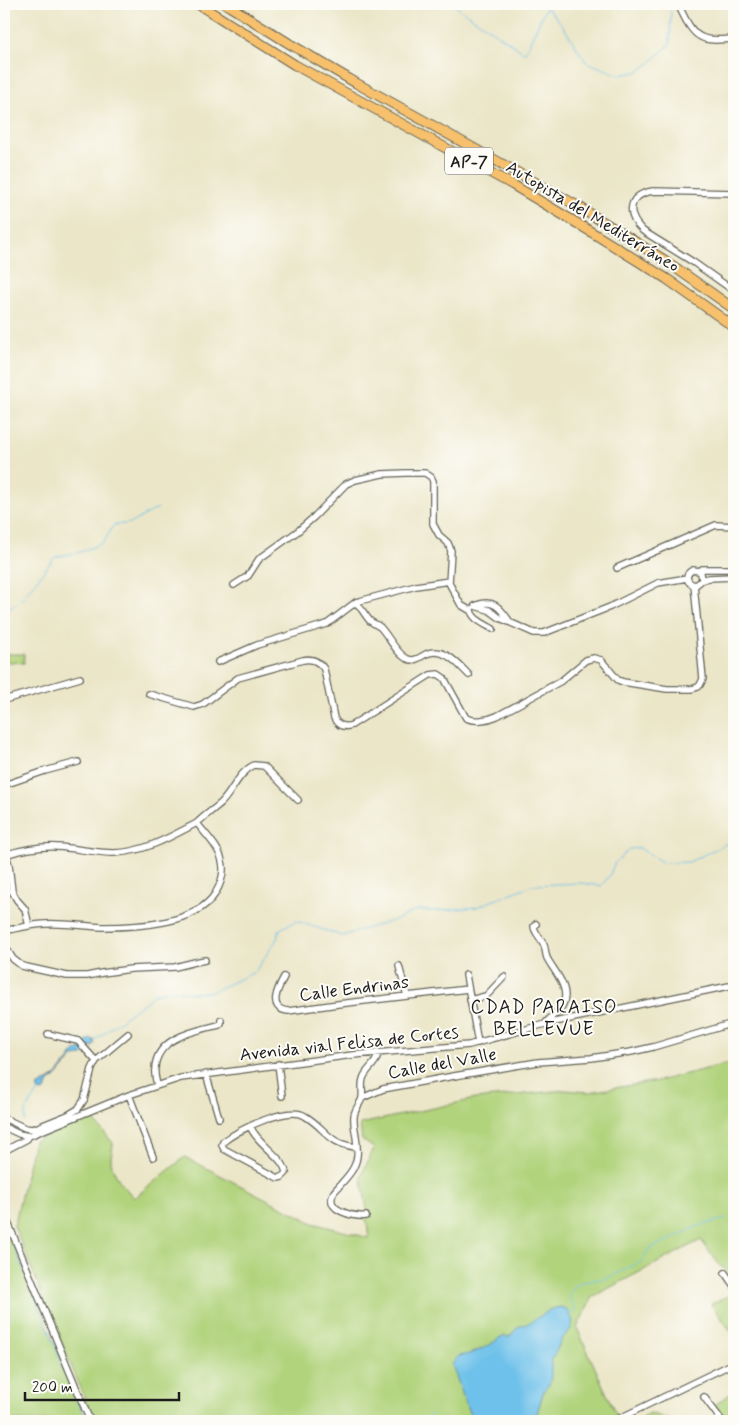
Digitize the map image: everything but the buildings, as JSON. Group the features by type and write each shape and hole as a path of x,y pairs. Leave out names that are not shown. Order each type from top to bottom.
{"highway":[{"name":"Autopista del Mediterráneo","path":"198,4 295,64 513,185 580,225 667,279 734,327"},
{"name":"Autopista del Mediterráneo","path":"226,4 356,83 576,205 666,261 734,309"}],"street":[{"path":"678,4 689,25 700,37 734,39"},
{"path":"734,193 653,191 640,194 636,198 632,214 643,231 694,262 734,291"},
{"path":"234,585 248,576 259,559 314,517 346,484 382,474 406,473 425,473 433,481 433,524 439,535 448,543 451,551 449,580 461,605 488,610 500,618 534,633 544,633 610,607 658,583 687,578"},
{"path":"617,568 716,525 734,526"},
{"path":"694,585 689,583 687,578 691,570 734,569"},
{"path":"698,570 701,573 702,580"},
{"path":"694,585 709,578 734,577"},
{"path":"218,662 258,645 327,624 356,602 416,586 449,580"},
{"path":"149,694 194,707 203,704 238,678 303,660 313,660 324,668 334,718 338,724 345,726 352,725 434,674 444,678 466,718 470,720 490,719 497,716 560,681 590,658 601,660 618,680 623,682 667,690 696,688 703,679 694,585"},
{"path":"356,602 371,622 379,627 404,657 417,660 431,653 446,655 469,675"},
{"path":"473,608 474,617 493,629"},
{"path":"4,700 80,678"},
{"path":"4,785 78,762"},
{"path":"29,926 25,909 14,896 9,865 5,855 46,847 115,853 134,850 161,842 197,823 229,794 241,775 254,765 264,766 298,800"},
{"path":"4,931 44,924 103,927 146,925 175,919 200,908 208,903 219,888 223,869 218,853 197,823"},
{"path":"536,924 534,930 544,945 546,957 559,975 565,999 563,1006 545,1024"},
{"path":"4,945 13,959 22,966 67,976 87,976 102,972 175,967 205,960"},
{"path":"399,966 407,996"},
{"path":"466,975 478,1043"},
{"name":"Calle Endrinas","path":"284,977 277,991 276,1001 278,1008 285,1011 468,989"},
{"path":"470,1000 486,996 504,977"},
{"name":"Avenida vial Felisa de Cortes","path":"4,1151 27,1139 29,1136 129,1095 181,1078 377,1052 469,1045 545,1024 734,985"},
{"path":"157,1085 154,1070 158,1057 167,1045 181,1035 219,1025 221,1020"},
{"name":"Calle del Valle","path":"362,1098 383,1089 446,1077 538,1062 591,1058 631,1052 734,1023"},
{"path":"48,1034 78,1041 96,1061"},
{"path":"4,1118 24,1128 32,1129 68,1115 78,1108 84,1100 96,1061 128,1034"},
{"path":"366,1216 338,1210 332,1201 334,1193 351,1173 357,1160 354,1117 357,1106 362,1098 361,1087 363,1078 377,1060 377,1052"},
{"path":"278,1064 282,1096"},
{"path":"206,1074 218,1118"},
{"path":"129,1095 153,1157"},
{"path":"250,1126 261,1143 282,1162 286,1173 282,1177 277,1177 222,1147 223,1142 250,1126 281,1116 300,1113 309,1118 334,1141 346,1146 357,1147"},
{"path":"4,1127 29,1136"},
{"path":"4,1213 90,1421"},
{"path":"725,1273 734,1286"},
{"path":"618,1419 734,1363"},
{"path":"704,1397 722,1421"}],"green space":[{"path":"6,654 24,654 24,663 6,662"},
{"path":"734,1062 734,1281 701,1240 592,1297 577,1328 619,1421 94,1421 14,1226 34,1141 91,1117 113,1143 111,1160 114,1171 134,1198 185,1157 313,1223 369,1238 366,1216 368,1214 361,1176 374,1148 362,1140 360,1124 475,1099 566,1090 589,1092 658,1081"},
{"path":"4,1220 87,1421 4,1421"},
{"path":"734,1293 734,1335 711,1304"},
{"path":"734,1391 734,1420 727,1421 715,1405"},
{"path":"650,1413 673,1421 634,1421"}],"water":[{"path":"91,1039 94,1040 94,1046 81,1056 73,1057 56,1077 49,1082 45,1091 41,1092 38,1090 38,1087 56,1076 75,1051 80,1050"},
{"path":"561,1307 567,1309 573,1321 571,1329 562,1339 551,1362 549,1385 544,1390 536,1421 472,1421 452,1365 458,1356 479,1350 505,1335 507,1337 518,1327 531,1322 551,1309"}],"waterway":[{"path":"180,4 187,5 196,10"},
{"path":"452,4 525,53 546,7 561,23 586,62 620,75 637,72 650,63 670,44 671,11"},
{"path":"4,611 20,601 55,557 80,552 103,543 114,525 131,523 158,508"},
{"path":"95,1040 153,994 172,990 191,993 211,992 255,972 277,939 280,929 296,921 342,936 398,919 417,910 436,911 477,907 532,885 582,883 601,886 610,875 614,864 629,849 640,848 664,863 689,862 734,840"},
{"path":"25,1121 26,1110 39,1091"},
{"path":"568,1315 573,1313 575,1306 570,1299 570,1292 579,1283 610,1277 642,1261 649,1249 699,1226 725,1219"},
{"path":"4,1223 55,1345 61,1366 86,1421"},
{"path":"424,1421 431,1414"},
{"path":"56,1421 82,1415"}],"district":[{"name":"CDAD PARAISO BELLEVUE","path":"544,1017"}]}
